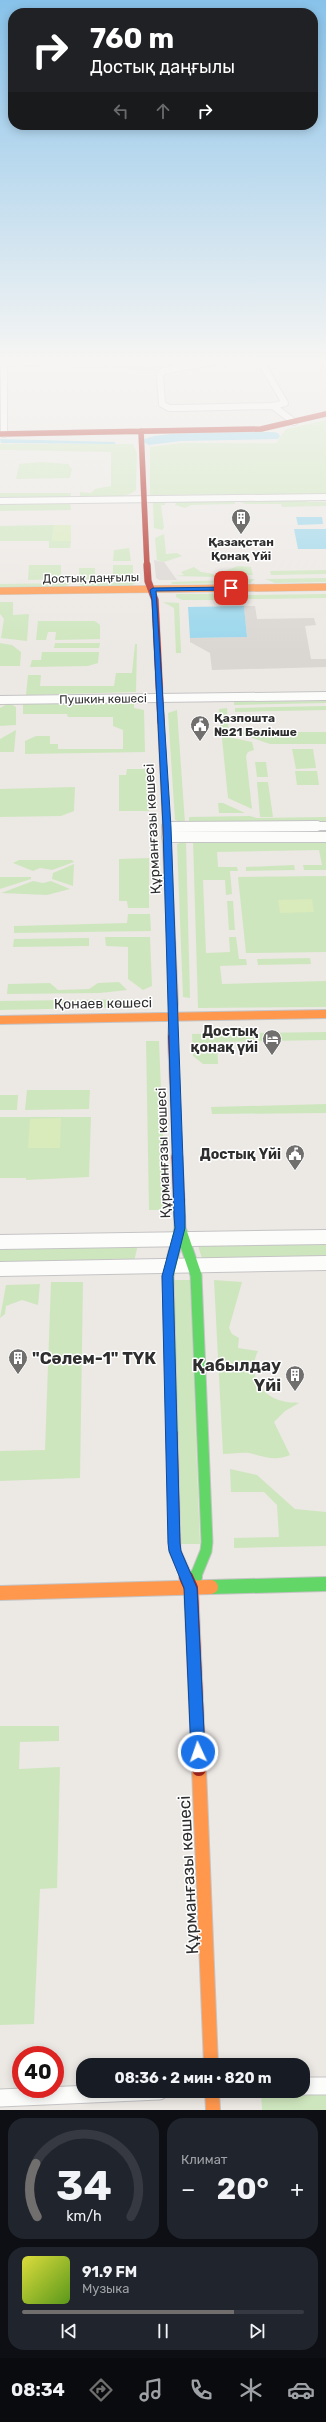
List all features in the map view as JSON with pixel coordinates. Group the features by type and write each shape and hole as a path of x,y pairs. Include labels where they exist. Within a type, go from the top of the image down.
{"street":[{"name":"Құрманғазы көшесі","path":"142,457 148,581 153,590 167,832 180,1235 196,1275 207,1542 206,1551 190,1588"},
{"path":"0,501 143,498 326,497"},
{"name":"Достық даңғылы","path":"0,591 326,587"},
{"name":"Пушкин көшесі","path":"0,700 326,696"},
{"path":"167,832 326,826"},
{"path":"167,832 326,837"},
{"name":"Қонаев көшесі","path":"0,1020 326,1014"},
{"name":"Құрманғазы көшесі","path":"180,1235 168,1276 174,1543 175,1551 190,1588 211,2058"},
{"path":"0,1242 180,1235 326,1237"},
{"path":"0,1269 170,1265 326,1264"},
{"path":"0,1593 326,1584"},
{"path":"310,2086 326,2086"},
{"path":"0,2098 76,2095"},
{"path":"212,2098 213,2110"}],"green space":[{"path":"111,457 137,457 136,490 132,493 118,497 80,497 80,492 91,493 95,489 111,486"},
{"path":"150,457 326,457 326,494 150,495"},
{"path":"42,462 68,464 72,469 70,478 16,479 19,464"},
{"path":"0,493 71,493 71,498 0,499"},
{"path":"305,499 308,502 326,502 326,506 282,507 281,504 246,504 240,502 240,500"},
{"path":"177,501 235,501 235,504 191,505 185,508 175,505"},
{"path":"153,502 165,502 165,505 161,505 164,528 162,530 154,528"},
{"path":"0,503 70,503 71,510 0,511"},
{"path":"54,525 52,541 71,541 70,548 49,548 49,541 0,541 0,526"},
{"path":"54,525 71,525 71,541 52,541"},
{"path":"164,534 166,554 177,553 182,556 164,562 157,560 155,538"},
{"path":"129,548 131,561 113,561 114,550"},
{"path":"29,565 61,565 61,579 28,580"},
{"path":"113,565 133,565 133,579 113,579"},
{"path":"238,566 251,567 253,575 220,577 219,573"},
{"path":"194,567 201,572 214,574 215,577 175,576 184,575 181,572"},
{"path":"79,568 95,568 95,579 79,580"},
{"path":"326,570 326,574 271,575 270,571"},
{"path":"326,578 326,582 275,583 265,579"},
{"path":"255,579 250,583 172,584 171,582"},
{"path":"136,582 132,586 84,587 78,583"},
{"path":"71,583 65,587 0,588 0,584"},
{"path":"176,594 219,594 220,600 182,600 176,597"},
{"path":"326,594 326,598 248,599 247,595"},
{"path":"0,602 13,602 13,615 29,614 27,641 1,638 4,619 0,614"},
{"path":"163,602 179,603 181,653 176,653 174,608"},
{"path":"38,621 95,621 100,625 100,639 55,640 56,632 48,632 46,640 36,640"},
{"path":"0,643 12,645 21,652 20,666 0,666"},
{"path":"55,643 100,643 99,648 54,648"},
{"path":"135,644 137,644 136,692 26,695 28,675 41,675 40,686 114,686 116,673 132,673"},
{"path":"42,652 99,652 98,663 88,666 30,667 32,660 41,660"},
{"path":"326,701 326,703 234,705 234,702"},
{"path":"134,702 134,708 144,710 145,752 25,754 25,741 36,736 50,736 50,744 58,744 58,749 123,749 123,730 113,726 113,717 68,717 67,714 23,714 23,704"},
{"path":"9,703 16,707 16,725 0,726 0,708"},
{"path":"326,706 326,710 235,712 235,708"},
{"path":"227,708 229,735 233,738 252,742 254,750 248,752 246,756 252,809 228,798 219,709"},
{"path":"177,710 185,823 175,820 168,713"},
{"path":"16,730 14,752 0,752 0,739"},
{"path":"235,732 326,732 326,744 270,744"},
{"path":"292,749 313,749 316,768 296,769"},
{"path":"255,762 266,762 268,777 257,777"},
{"path":"127,769 148,769 149,811 119,811 119,775 126,775"},
{"path":"295,771 317,771 319,785 297,785"},
{"path":"257,782 268,782 273,817 260,817"},
{"path":"75,787 74,811 61,816 0,817 0,789"},
{"path":"218,803 223,803 245,813 219,813"},
{"path":"250,816 257,818 326,817 326,826 189,827 189,817"},
{"path":"326,839 326,870 304,870 303,865 322,865 319,850 217,852 218,867 237,867 238,871 230,871 232,894 226,895 225,880 203,880 206,953 230,952 229,937 236,937 239,959 246,959 247,965 220,966 222,984 326,981 326,1007 198,1008 193,840"},
{"path":"186,841 190,998 183,997 177,844"},
{"path":"149,858 149,908 128,908 127,901 119,901 119,859"},
{"path":"19,860 72,860 74,862 52,870 40,868 33,871 13,863"},
{"path":"74,864 73,886 52,879 53,873"},
{"path":"294,865 295,870 246,871 246,867"},
{"path":"326,876 326,952 246,953 238,877"},
{"path":"0,877 31,877 31,879 0,889"},
{"path":"33,881 43,883 51,881 70,889 47,895 1,893"},
{"path":"312,899 314,912 280,913 278,900"},
{"path":"227,901 233,901 235,930 229,930"},
{"path":"128,914 150,914 151,931 14,933 14,926 127,923"},
{"path":"105,937 150,937 152,986 143,990 128,979 128,947 106,946"},
{"path":"89,938 89,946 13,947 14,939"},
{"path":"310,958 311,964 258,965 257,959"},
{"path":"119,982 127,990 100,993 7,994 8,984 50,983 58,990 89,989 98,983"},
{"path":"139,999 140,1007 0,1010 0,1001"},
{"path":"326,1032 326,1040 217,1042 218,1064 203,1064 193,1056 192,1034"},
{"path":"146,1041 159,1041 166,1210 149,1210"},
{"path":"27,1090 90,1090 89,1109 25,1110"},
{"path":"0,1095 18,1095 17,1110 0,1110"},
{"path":"326,1104 326,1113 212,1114 211,1107"},
{"path":"0,1117 91,1117 89,1177 26,1180 26,1178 0,1178"},
{"path":"61,1118 60,1148 28,1148 30,1119"},
{"path":"326,1237 326,1263 204,1265 196,1239"},
{"path":"139,1240 133,1266 0,1269 0,1242"},
{"path":"174,1280 190,1280 200,1544 181,1544"},
{"path":"214,1280 242,1282 229,1328 232,1334 239,1338 238,1348 258,1351 254,1367 255,1375 262,1389 275,1398 287,1402 299,1403 285,1411 274,1422 290,1455 274,1458 249,1453 223,1454"},
{"path":"51,1282 83,1282 80,1478 0,1481 0,1451 45,1450"},
{"path":"40,1284 38,1305 22,1300 6,1306 5,1314 0,1318 6,1285"},
{"path":"230,1469 257,1475 295,1509 326,1512 326,1546 234,1548 234,1538 279,1537 277,1505 264,1492 231,1492"},
{"path":"0,1726 59,1726 59,1741 20,1742 19,1769 60,1767 57,1888 40,1889 34,2024 0,2025"},
{"path":"326,2086 326,2110 262,2110 261,2098 310,2098 310,2089"}],"shaded area":[{"path":"154,560 164,562 177,580 159,580 156,578"},
{"path":"244,606 255,606 257,619 314,618 316,625 305,626 311,659 326,659 326,667 212,670 210,653 190,642 190,638 247,637"}],"water":[{"path":"296,517 322,517 323,524 298,525"},
{"path":"294,529 326,529 326,549 298,549"},
{"path":"244,606 247,637 190,638 188,607"}],"traffic: fast":[{"path":"172,1433 168,1276 180,1228 179,1200"},
{"path":"180,1228 196,1275 207,1542 206,1551 191,1588"},
{"path":"211,1587 326,1584"}],"traffic: slow":[{"path":"0,591 326,587"},
{"path":"161,722 174,1004 172,1037"},
{"path":"0,1020 326,1014"},
{"path":"0,1593 211,1587"},
{"path":"199,1769 211,2058"},
{"path":"212,2098 213,2110"}],"traffic: jam":[{"path":"142,457 148,581 155,600 161,722"},
{"path":"172,1037 179,1200"},
{"path":"172,1433 175,1551 191,1588 199,1769"}],"place":[{"name":"Қазақстан Қонақ Үйі","path":"241,535"},
{"name":"Қазпошта №21 Бөлімше","path":"200,742"},
{"name":"Достық қонақ үйі","path":"272,1056"},
{"name":"Достық Үйі","path":"295,1171"},
{"name":"\"Сәлем-1\" ТҮК","path":"18,1375"},
{"name":"Қабылдау Үйі","path":"295,1392"}],"route":[{"path":"198,1752 190,1588 175,1551 174,1543 168,1276 180,1228 180,1216 172,1031 174,1004 167,827 155,600 153,590 231,588"}]}
